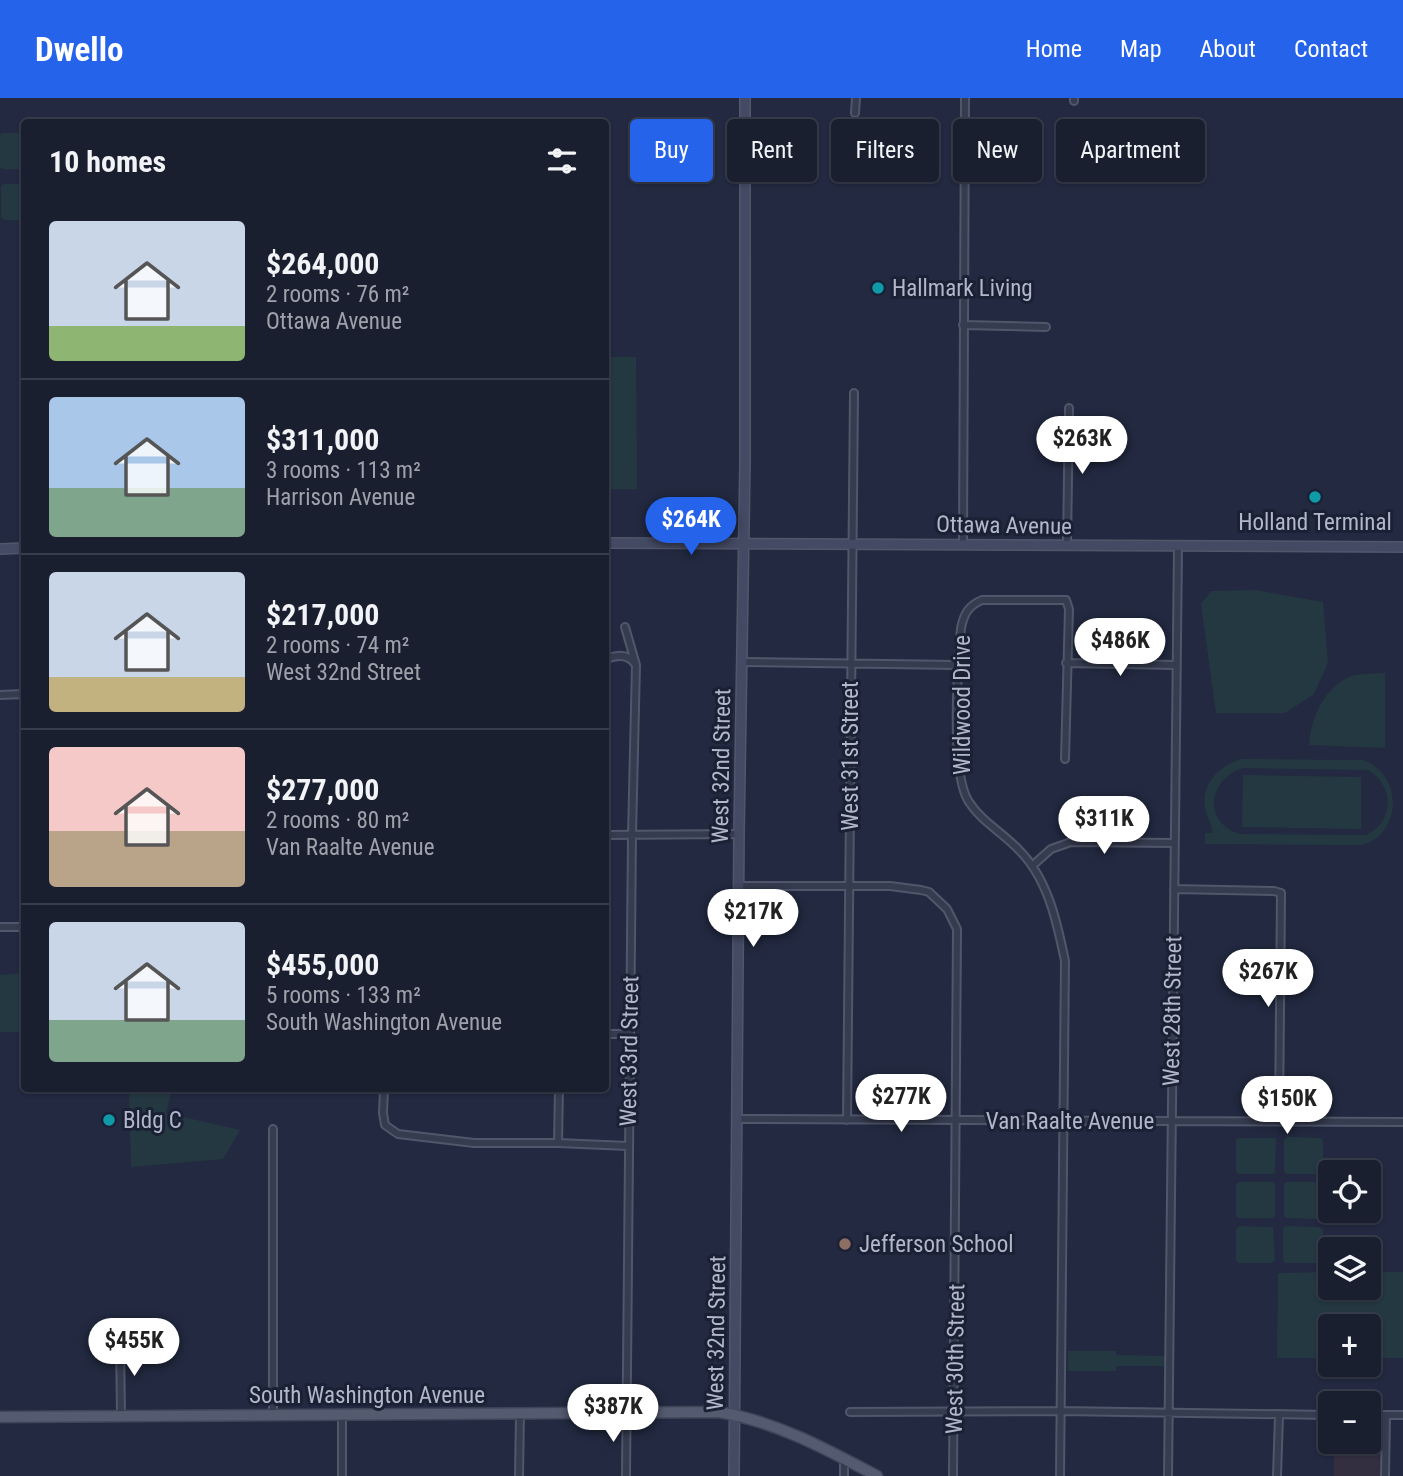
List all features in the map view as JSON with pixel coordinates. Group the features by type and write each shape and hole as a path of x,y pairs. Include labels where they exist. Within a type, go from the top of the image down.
{"main road":[{"name":"South Washington Avenue","path":"0,1417 695,1411 734,1415 782,1428 877,1476"}],"street":[{"name":"West 32nd Street","path":"734,1476 738,886 744,542 745,98"},
{"path":"855,113 856,98"},
{"path":"962,543 965,98"},
{"path":"963,325 1046,327"},
{"name":"West 31st Street","path":"847,1120 854,393"},
{"path":"1067,544 1069,408"},
{"name":"Ottawa Avenue","path":"609,542 1403,547"},
{"name":"West 28th Street","path":"1168,1476 1178,546"},
{"path":"0,549 21,548"},
{"name":"Wildwood Drive","path":"1060,1476 1065,961 1053,908 1032,866 1020,850 968,801 962,785 958,754 958,665 962,619 966,610 982,600 1066,600 1069,609 1066,663"},
{"name":"West 33rd Street","path":"625,627 636,665 629,1034 626,1476"},
{"path":"609,658 624,656 632,659 636,665"},
{"path":"743,662 958,665"},
{"path":"1065,759 1066,663 1175,665"},
{"path":"0,695 21,694"},
{"path":"609,835 739,834"},
{"path":"1032,866 1051,849 1071,842 1174,843"},
{"path":"738,886 849,887"},
{"name":"West 30th Street","path":"849,887 890,886 929,892 947,909 957,929 953,1476"},
{"path":"1174,889 1281,893 1279,1122"},
{"path":"0,927 21,927"},
{"path":"609,1034 629,1034"},
{"path":"384,1092 385,1125 398,1133 460,1142 628,1146"},
{"path":"558,1143 559,1092"},
{"name":"Van Raalte Avenue","path":"737,1119 1403,1122"},
{"path":"273,1129 273,1415"},
{"path":"120,1341 121,1416"},
{"path":"849,1412 1060,1411 1318,1415"},
{"path":"519,1476 520,1413"},
{"path":"342,1414 342,1476"},
{"path":"1381,1415 1403,1415"},
{"path":"1385,1476 1386,1415"},
{"path":"1277,1476 1279,1416"},
{"path":"844,1458 844,1476"}],"shaded area":[{"path":"21,133 21,169 0,167 0,135"},
{"path":"3,184 21,184 21,220 4,220 1,217"},
{"path":"609,357 636,357 637,489 609,489"},
{"path":"1255,590 1323,602 1328,663 1314,694 1285,713 1216,713 1201,604 1211,591"},
{"path":"1385,673 1385,748 1309,745 1316,714 1333,688 1351,676"},
{"path":"1241,759 1363,760 1376,767 1391,790 1391,817 1385,829 1362,845 1205,844 1205,833 1212,833 1212,827 1206,812 1205,794 1212,778","holes":["1243,768 1368,770 1383,785 1388,803 1382,821 1366,835 1240,834 1228,828 1215,811 1214,801 1222,781"]},
{"path":"1243,775 1361,777 1361,829 1242,827"},
{"path":"21,973 21,1032 0,1032 0,975"},
{"path":"129,1092 171,1092 166,1113 240,1130 223,1159 131,1167"},
{"path":"1287,1137 1321,1138 1323,1160 1318,1160 1318,1174 1286,1174 1284,1140"},
{"path":"1276,1138 1273,1174 1238,1174 1236,1139"},
{"path":"1318,1182 1318,1219 1284,1216 1284,1184"},
{"path":"1236,1184 1275,1184 1273,1218 1236,1216"},
{"path":"1240,1226 1273,1227 1275,1260 1272,1263 1238,1263 1236,1229"},
{"path":"1286,1226 1320,1227 1323,1237 1318,1237 1318,1263 1285,1263 1283,1229"},
{"path":"1318,1272 1318,1300 1381,1300 1381,1272 1403,1272 1403,1358 1381,1358 1381,1314 1318,1314 1318,1358 1277,1358 1278,1273"},
{"path":"1068,1351 1116,1351 1116,1355 1166,1356 1166,1366 1116,1366 1116,1371 1068,1371"},
{"path":"1334,1454 1379,1454 1380,1476 1334,1476"}],"place":[{"name":"Hallmark Living","path":"878,288"},
{"name":"Holland Terminal","path":"1315,497"},
{"name":"Bldg C","path":"109,1120"},
{"name":"Jefferson School","path":"845,1244"}]}
